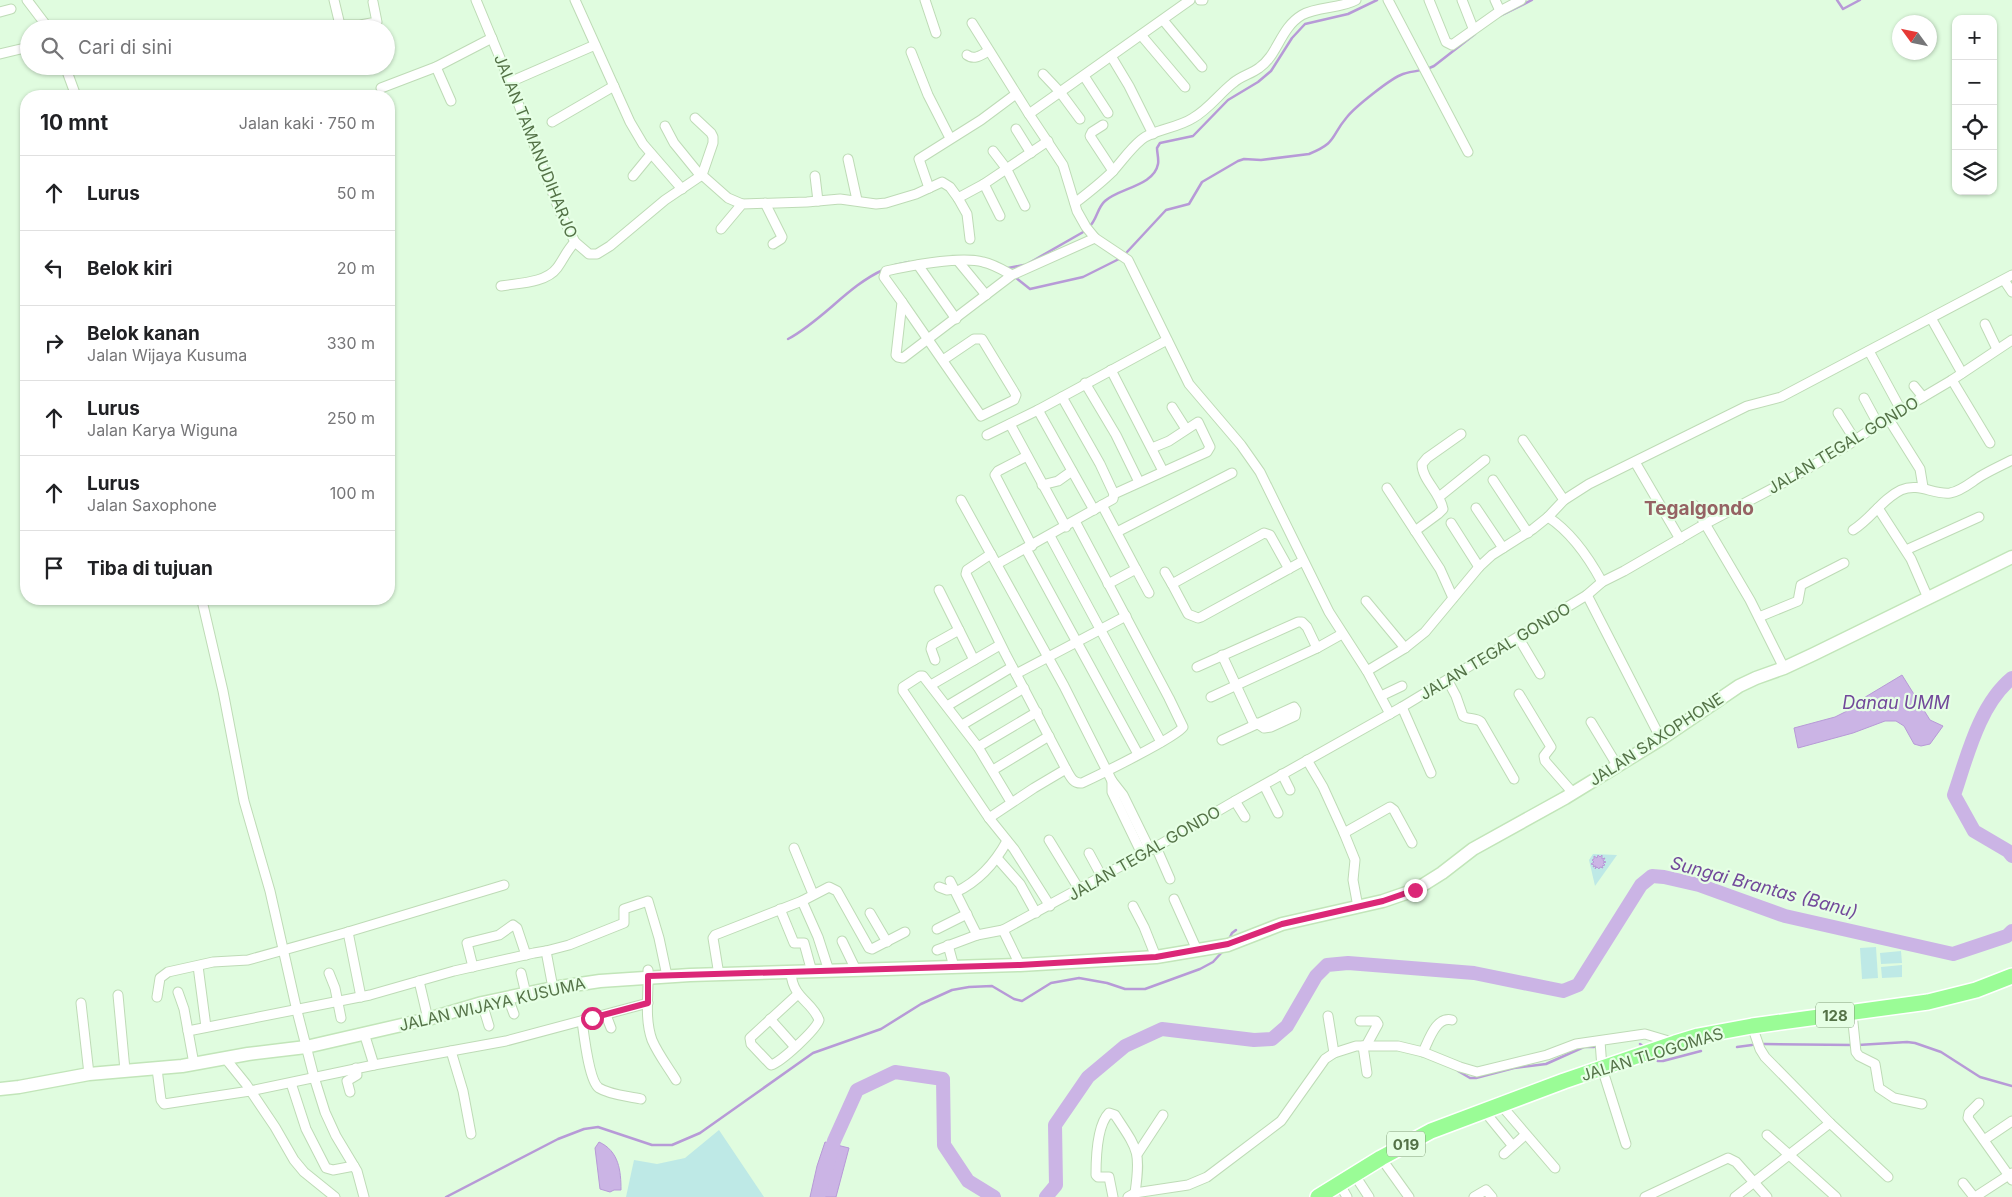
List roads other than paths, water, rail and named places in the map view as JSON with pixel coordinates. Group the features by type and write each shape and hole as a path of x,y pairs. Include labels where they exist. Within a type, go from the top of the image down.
{"main road":[{"name":"JALAN SAXOPHONE","path":"1156,957 1225,945 1276,926 1358,907 1415,890 1442,874 1473,849 1572,793 1661,739 1739,686 1784,668 2012,557"},
{"name":"JALAN WIJAYA KUSUMA","path":"0,1089 89,1074 157,1069 306,1047 428,1019 482,1003 554,988 648,973 667,976 812,972 829,971 852,963 954,968 1156,957"},
{"name":"JALAN TLOGOMAS","path":"1501,1105 1602,1068 1698,1036 1752,1026 1928,1002 1976,990 2012,976"},
{"name":"019","path":"1318,1197 1381,1158 1431,1132 1501,1105"}],"street":[{"path":"27,0 42,20"},
{"path":"334,0 339,20"},
{"name":"JALAN TAMANUDIHARJO","path":"476,0 557,204 575,242 589,254 597,254 610,246 669,197 701,175"},
{"path":"575,0 630,122 651,154 682,189"},
{"path":"925,0 936,33"},
{"path":"1029,114 1190,0"},
{"path":"1389,0 1468,152"},
{"path":"1429,0 1449,44 1452,45 1473,28 1521,0"},
{"path":"1462,0 1473,28"},
{"path":"1495,0 1500,11"},
{"path":"1075,203 1113,171 1140,140 1193,119 1232,84 1259,68 1269,58 1281,36 1300,16 1352,1"},
{"path":"373,2 378,20"},
{"path":"0,12 11,9"},
{"path":"1163,20 1202,68"},
{"path":"972,23 1016,94 1063,164 1075,203 1090,232 1128,260 1189,384 1254,461 1268,484 1303,561 1342,634 1367,671 1390,714"},
{"path":"1141,35 1185,87"},
{"path":"381,88 436,66 492,38"},
{"path":"510,82 595,45"},
{"path":"0,54 20,49"},
{"path":"967,55 976,58 989,51"},
{"path":"911,52 928,95 950,138"},
{"path":"1111,56 1154,134"},
{"path":"436,66 451,101"},
{"path":"1043,74 1060,92 1080,120"},
{"path":"68,75 74,90"},
{"path":"1084,76 1108,113"},
{"path":"552,122 614,86"},
{"path":"929,188 919,159 981,120 1016,94"},
{"path":"695,118 711,133 712,143 701,175"},
{"path":"1103,125 1091,133 1091,137 1113,171"},
{"path":"665,126 674,143 701,175 728,198 742,204 765,202 798,203 840,198 876,204 886,203 945,183 958,198 967,214 970,239"},
{"path":"1016,130 1031,153"},
{"path":"958,198 984,184 1048,141"},
{"path":"993,151 1006,168 1025,206"},
{"path":"633,176 651,154"},
{"path":"848,159 857,200"},
{"path":"815,176 818,201"},
{"path":"984,184 1000,216"},
{"path":"765,202 782,237 781,240 773,244"},
{"path":"721,229 742,204"},
{"path":"902,302 896,355 903,358 1014,274 1090,232"},
{"path":"501,286 547,277 557,268 569,248 575,242"},
{"path":"943,360 974,339 982,339 1016,395 1014,400 980,416 884,277 884,274 888,271 918,265 958,261 984,262 1014,274"},
{"path":"958,261 986,295"},
{"path":"918,265 956,319"},
{"path":"1367,671 1405,648 1433,624 1479,567 1503,548 1548,518 1564,500 1589,484 1747,406 1781,397 2008,278 2012,292"},
{"path":"1931,318 1962,373"},
{"path":"1985,324 1997,349"},
{"path":"987,434 1038,410 1167,340"},
{"name":"JALAN TEGAL GONDO","path":"937,950 978,935 1003,930 1150,851 1264,784 1448,681 1587,594 1602,582 1705,524 1784,483 1952,380 2012,340"},
{"path":"1869,351 1901,410"},
{"path":"1111,370 1163,471"},
{"path":"1952,380 1990,443"},
{"path":"1086,383 1140,482"},
{"path":"1914,386 1923,397"},
{"path":"997,564 1113,500 1114,494 1100,464 1062,397"},
{"path":"1864,398 1878,424"},
{"path":"1172,407 1186,429"},
{"path":"1038,410 1072,471 1117,532 1149,593"},
{"path":"1838,413 1855,440"},
{"path":"1888,418 1920,469 1924,488"},
{"path":"1114,494 1210,449 1198,422 1152,448"},
{"path":"1010,424 1066,527"},
{"path":"1415,531 1441,512 1442,505 1423,470 1422,464 1427,458 1461,434"},
{"path":"1523,440 1564,500"},
{"path":"1027,456 998,471 995,475 1029,548 1138,754"},
{"path":"1439,497 1486,460"},
{"path":"1853,530 1863,524 1891,496 1901,490 1917,486 1944,493 1959,490 1982,475 2012,460"},
{"path":"1635,462 1680,539"},
{"path":"1042,485 1058,481 1072,471"},
{"path":"1117,532 1232,473"},
{"path":"1494,480 1528,533"},
{"path":"1387,488 1440,569 1453,598"},
{"path":"961,500 1048,657 1112,782 1123,794 1150,851 1170,878"},
{"path":"1694,505 1759,617 1784,668"},
{"path":"1476,508 1503,548"},
{"path":"1878,508 1906,550 1928,598"},
{"path":"1906,550 1979,517"},
{"path":"1548,518 1556,523 1576,543 1602,582"},
{"path":"991,554 967,570 966,574 1000,644 1066,769 1073,781 1079,784 1108,771 1180,732 1182,724 1075,521"},
{"path":"1451,523 1479,567"},
{"path":"1172,584 1264,533 1270,535 1289,569"},
{"path":"1050,536 1161,742"},
{"path":"1165,572 1188,614 1198,618 1303,561"},
{"path":"1759,617 1796,602 1799,599 1801,585 1844,563"},
{"path":"1108,584 1136,569"},
{"path":"939,590 974,660"},
{"path":"1587,594 1605,633 1634,684 1661,739"},
{"path":"1366,600 1405,648"},
{"path":"203,605 224,691 244,801 270,891 314,1077 325,1112 336,1136 357,1171 364,1197"},
{"path":"947,706 1014,670 1048,657 1126,616"},
{"path":"1197,667 1298,622 1302,622 1307,627 1317,648"},
{"path":"935,660 931,648 932,645 959,630"},
{"path":"1211,697 1317,648 1342,634"},
{"path":"1518,637 1540,674"},
{"path":"931,685 1000,644"},
{"path":"1222,655 1256,723 1222,740"},
{"path":"1011,802 978,747 931,685 921,675 903,687 902,690 988,818 1019,857 1050,906"},
{"path":"1448,681 1463,716 1465,718 1474,718 1481,722 1514,779"},
{"path":"1382,696 1402,686"},
{"path":"962,725 1024,688"},
{"path":"1519,694 1551,747 1544,756 1545,761 1572,793"},
{"path":"1402,707 1431,772"},
{"path":"978,747 1037,712"},
{"path":"1591,722 1616,766"},
{"path":"993,770 1049,736"},
{"path":"1307,760 1326,793 1355,860 1353,880 1358,907"},
{"path":"988,818 1066,769"},
{"path":"1282,774 1290,790"},
{"path":"1264,784 1278,813"},
{"path":"1235,801 1245,817"},
{"path":"1344,833 1390,807 1394,810 1412,843"},
{"path":"1049,840 1079,889"},
{"path":"939,887 955,890 981,876 997,858 1007,841"},
{"path":"794,848 812,894"},
{"path":"1088,853 1102,878"},
{"path":"997,858 1020,884 1036,913"},
{"path":"158,997 159,980 164,974 213,962 248,960 504,885"},
{"path":"720,974 714,935 802,901 812,894 829,887 835,888 850,911 867,947 872,949 885,939 905,932"},
{"path":"955,890 978,935"},
{"path":"1174,899 1197,950"},
{"path":"188,1031 339,1002 473,967 569,945 624,923 624,909 648,901 659,938 667,976"},
{"path":"802,901 818,937 829,971"},
{"path":"1133,906 1144,926 1156,957"},
{"path":"780,909 794,943 804,943 812,972"},
{"path":"870,913 885,939"},
{"path":"937,929 968,914"},
{"path":"473,967 467,943 499,934 513,925 517,928 526,955"},
{"path":"1003,930 1020,965"},
{"path":"348,932 361,997"},
{"path":"842,941 852,963"},
{"path":"948,945 954,968"},
{"path":"546,951 554,988"},
{"path":"198,966 206,1027"},
{"path":"792,972 798,994 817,1015 819,1020 816,1026 774,1065 768,1063 749,1040 751,1036 798,994"},
{"path":"329,973 339,1002 341,1018"},
{"path":"521,973 526,994"},
{"path":"648,973 648,1003 652,1039 676,1080"},
{"path":"419,981 428,1019"},
{"path":"178,992 184,1008 194,1064"},
{"path":"118,995 125,1070"},
{"path":"508,998 514,1014"},
{"path":"82,1003 89,1074"},
{"path":"482,1003 489,1026"},
{"path":"157,1069 160,1100 164,1104 250,1091 356,1068 506,1041 648,1003"},
{"path":"1852,1013 1857,1054 1875,1064 1877,1085 1894,1098 1922,1104"},
{"path":"606,1015 611,1028"},
{"path":"1328,1016 1334,1053"},
{"path":"770,1019 795,1047"},
{"path":"1424,1052 1439,1022 1445,1019 1452,1020"},
{"path":"1360,1021 1376,1021 1378,1024 1364,1051 1367,1073"},
{"path":"582,1022 595,1084 603,1089 641,1099"},
{"path":"1752,1026 1760,1049 1765,1056 1830,1123 1888,1177"},
{"path":"364,1033 374,1065"},
{"path":"1113,1197 1109,1177 1098,1177 1096,1174 1101,1129 1107,1114 1115,1115 1138,1153 1139,1163 1131,1195 1188,1185 1207,1177 1281,1121 1325,1059 1334,1053 1348,1048 1364,1051 1398,1046 1424,1052 1477,1072 1547,1055 1576,1044 1645,1034 1675,1043"},
{"path":"1600,1041 1602,1068 1626,1144"},
{"path":"451,1051 464,1091 471,1134"},
{"path":"225,1058 275,1127 294,1160 304,1172 335,1197"},
{"path":"350,1092 347,1081 357,1075 356,1068"},
{"path":"291,1083 306,1129 326,1168 333,1170 354,1166"},
{"path":"1963,1183 1974,1197 2011,1176 1968,1118 1969,1113 1979,1104"},
{"path":"1501,1105 1555,1168"},
{"path":"1485,1112 1512,1144"},
{"path":"1138,1153 1163,1115"},
{"path":"1984,1140 2012,1121"},
{"path":"1735,1197 1830,1123"},
{"path":"1504,1154 1512,1144 1525,1135"},
{"path":"1767,1135 1836,1197"},
{"path":"1381,1158 1409,1197"},
{"path":"1645,1197 1728,1158 1736,1162 1766,1197"},
{"path":"1354,1174 1368,1197"},
{"path":"1339,1183 1347,1197"},
{"path":"1474,1197 1486,1190 1492,1197"}],"water":[{"name":"Danau UMM","path":"1902,675 1930,720 1943,726 1930,744 1921,746 1914,744 1904,726 1896,721 1885,721 1853,733 1798,748 1794,728 1835,717 1857,706 1862,699"},
{"path":"1598,855 1600,857 1602,855 1602,859 1605,858 1603,861 1606,862 1603,863 1605,865 1602,866 1603,868 1600,867 1599,869 1597,867 1595,869 1596,866 1593,867 1594,865 1591,864 1594,862 1592,860 1594,856 1597,858"},
{"path":"599,1142 611,1151 618,1162 621,1190 610,1192 600,1189 595,1148"},
{"path":"825,1142 849,1148 836,1197 810,1197 817,1166"}],"waterway":[{"path":"1089,227 1105,201 1150,177 1155,171 1158,162 1157,148 1160,143 1193,136 1228,100 1258,82 1271,71 1292,38 1305,24 1348,14 1377,0"},
{"path":"1500,16 1532,0"},
{"path":"1837,0 1843,9 1860,0"},
{"path":"1427,69 1434,66 1475,34"},
{"path":"1127,252 1166,210 1189,204 1202,182 1244,159 1261,160 1309,154 1318,150 1329,142 1347,117 1374,93 1405,73 1422,70"},
{"path":"1029,263 1085,231"},
{"path":"1015,277 1030,289 1083,277 1119,259"},
{"path":"895,265 909,262"},
{"path":"1008,268 1024,265"},
{"path":"788,339 812,323 859,285 883,270"},
{"name":"Sungai Brantas (Banu)","path":"2012,678 1991,702 1983,717 1969,748 1954,795 1974,831 2008,851 2012,856"},
{"name":"Sungai Brantas (Banu)","path":"1046,1197 1056,1185 1055,1125 1088,1077 1125,1046 1162,1029 1254,1040 1272,1039 1287,1026 1316,976 1327,965 1348,963 1474,973 1563,991 1578,985 1641,885 1652,876 1699,885 1785,916 1953,954 2007,936 2012,931"},
{"path":"1229,939 1236,930"},
{"path":"446,1197 558,1139 584,1129 598,1127 652,1145 672,1145 700,1133 813,1053 881,1029 921,1004 952,990 992,986 1014,999 1022,1001 1051,983 1079,978 1107,983 1125,989 1145,989 1200,969 1213,962 1223,951"},
{"path":"1858,1045 1915,1043 1941,1052 1980,1077 2012,1086"},
{"path":"1640,1044 1646,1048"},
{"path":"1764,1044 1853,1045"},
{"path":"1737,1047 1752,1045"},
{"path":"1458,1071 1470,1078 1476,1078 1514,1068 1546,1064 1584,1047 1594,1047"},
{"path":"1653,1056 1658,1061 1663,1061 1701,1051"},
{"name":"Sungai Brantas (Banu)","path":"818,1197 834,1141 857,1090 895,1072 943,1079 944,1145 968,1181 994,1197"}],"district":[{"name":"Tegalgondo","path":"1699,508"}]}
